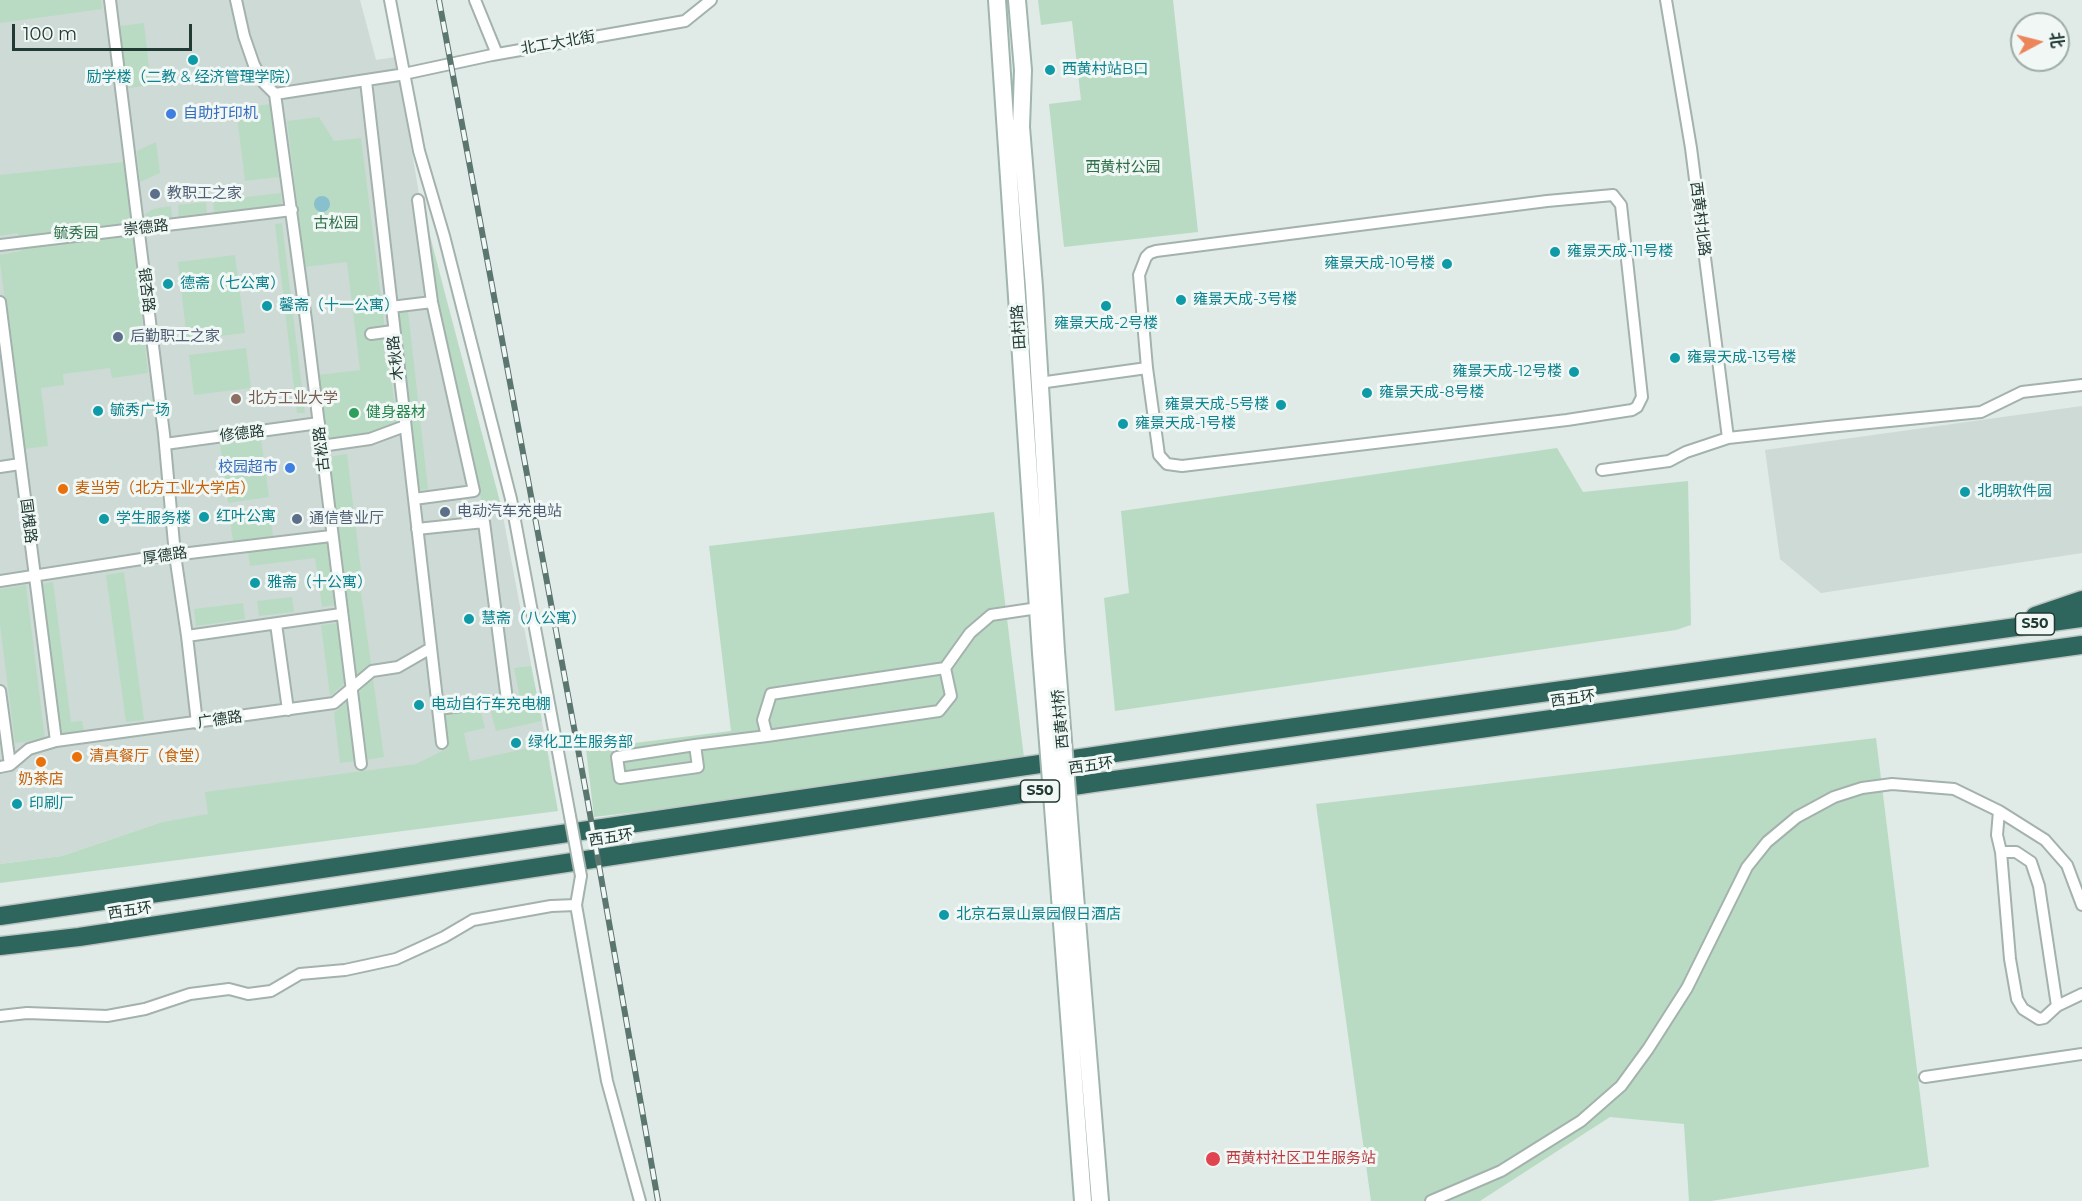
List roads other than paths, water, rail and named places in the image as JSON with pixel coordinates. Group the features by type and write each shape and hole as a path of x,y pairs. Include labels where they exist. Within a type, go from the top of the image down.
{"highway":[{"path":"1987,631 2082,600"},
{"name":"西五环","path":"0,916 1238,735 2082,618"},
{"name":"西五环","path":"0,946 78,937 1093,783 2082,647"},
{"path":"0,909 74,906"},
{"path":"0,954 78,937"}],"main road":[{"name":"田村路","path":"997,0 1038,608 1049,652"},
{"name":"田村路","path":"1017,0 1023,70 1021,127 1039,383 1049,652"},
{"name":"西黄村桥","path":"1049,652 1068,896"},
{"path":"1068,896 1083,1201"},
{"path":"1068,896 1100,1201"}],"street":[{"name":"银杏路","path":"110,0 197,723"},
{"name":"古松路","path":"236,0 254,65 264,83 275,94 292,210 360,764"},
{"path":"390,0 402,75 420,151 511,498 581,876 576,905 607,1081 640,1201"},
{"path":"475,0 497,54"},
{"name":"北工大北街","path":"275,94 402,75 497,54 685,21 711,0"},
{"name":"西黄村北路","path":"1666,0 1691,148 1728,438"},
{"name":"木秋路","path":"366,81 442,743"},
{"path":"1613,195 1621,205 1642,397 1637,407 1632,410 1543,423 1182,466 1167,464 1160,454 1147,368 1139,275 1146,257 1156,251 1547,201 1613,195"},
{"path":"414,499 474,490 432,302 418,200"},
{"name":"崇德路","path":"0,244 292,210"},
{"name":"国槐路","path":"0,302 4,364 21,464 56,741"},
{"path":"391,307 432,302"},
{"path":"371,334 393,331"},
{"path":"1039,383 1147,368"},
{"path":"1602,470 1669,461 1686,452 1728,438 1981,412 2022,392 2082,385"},
{"name":"修德路","path":"165,444 319,423"},
{"path":"321,446 370,439 405,426"},
{"path":"0,466 21,464"},
{"path":"417,529 484,522 507,700 438,709"},
{"name":"厚德路","path":"0,581 175,555 332,536"},
{"path":"768,736 763,720 771,694 945,668 970,633 991,615 1038,608"},
{"path":"188,636 341,614"},
{"path":"276,624 288,710"},
{"name":"广德路","path":"5,766 29,749 56,741 334,703 372,671 398,667 430,648"},
{"path":"695,745 698,767 620,778 617,757 695,745 939,711 951,696 945,668"},
{"path":"0,691 5,766"},
{"path":"1431,1201 1501,1171 1581,1121 1621,1086 1687,988 1747,867 1767,842 1797,817 1834,797 1862,788 1892,783 1954,789 1999,811 2044,840 2067,865 2082,904"},
{"path":"1999,811 1997,835 2001,852 2010,959 2017,999 2023,1009 2038,1019 2044,1018 2057,1006 2082,994"},
{"path":"2001,852 2016,852 2031,862 2039,886 2057,1006"},
{"path":"0,1016 27,1013 107,1016 145,1009 190,994 229,989 248,994 271,991 300,974 345,970 396,959 444,937 473,920 551,906 576,905"},
{"path":"1925,1077 2082,1054"}],"water":[{"path":"319,196 325,196 330,204 328,210 319,212 314,207 314,201"}],"railway":[{"path":"439,0 588,803 658,1201"}],"place":[{"name":"励学楼（二教 & 经济管理学院）","path":"193,60"},
{"name":"西黄村站B口","path":"1050,70"},
{"name":"自助打印机","path":"171,114"},
{"name":"教职工之家","path":"155,194"},
{"name":"雍景天成-11号楼","path":"1555,252"},
{"name":"雍景天成-10号楼","path":"1447,264"},
{"name":"德斋（七公寓）","path":"168,284"},
{"name":"雍景天成-3号楼","path":"1181,300"},
{"name":"馨斋（十一公寓）","path":"267,306"},
{"name":"雍景天成-2号楼","path":"1106,306"},
{"name":"后勤职工之家","path":"118,337"},
{"name":"雍景天成-13号楼","path":"1675,358"},
{"name":"雍景天成-12号楼","path":"1574,372"},
{"name":"雍景天成-8号楼","path":"1367,393"},
{"name":"北方工业大学","path":"236,399"},
{"name":"雍景天成-5号楼","path":"1281,405"},
{"name":"毓秀广场","path":"98,411"},
{"name":"健身器材","path":"354,413"},
{"name":"雍景天成-1号楼","path":"1123,424"},
{"name":"校园超市","path":"290,468"},
{"name":"麦当劳（北方工业大学店）","path":"63,489"},
{"name":"北明软件园","path":"1965,492"},
{"name":"电动汽车充电站","path":"445,512"},
{"name":"红叶公寓","path":"204,517"},
{"name":"学生服务楼","path":"104,519"},
{"name":"通信营业厅","path":"297,519"},
{"name":"雅斋（十公寓）","path":"255,583"},
{"name":"慧斋（八公寓）","path":"469,619"},
{"name":"电动自行车充电棚","path":"419,705"},
{"name":"绿化卫生服务部","path":"516,743"},
{"name":"清真餐厅（食堂）","path":"77,757"},
{"name":"奶茶店","path":"41,762"},
{"name":"印刷厂","path":"17,804"},
{"name":"北京石景山景园假日酒店","path":"944,915"},
{"name":"西黄村社区卫生服务站","path":"1213,1159"}],"park label":[{"name":"西黄村公园","path":"1123,168"},
{"name":"古松园","path":"336,224"},
{"name":"毓秀园","path":"76,234"}]}
